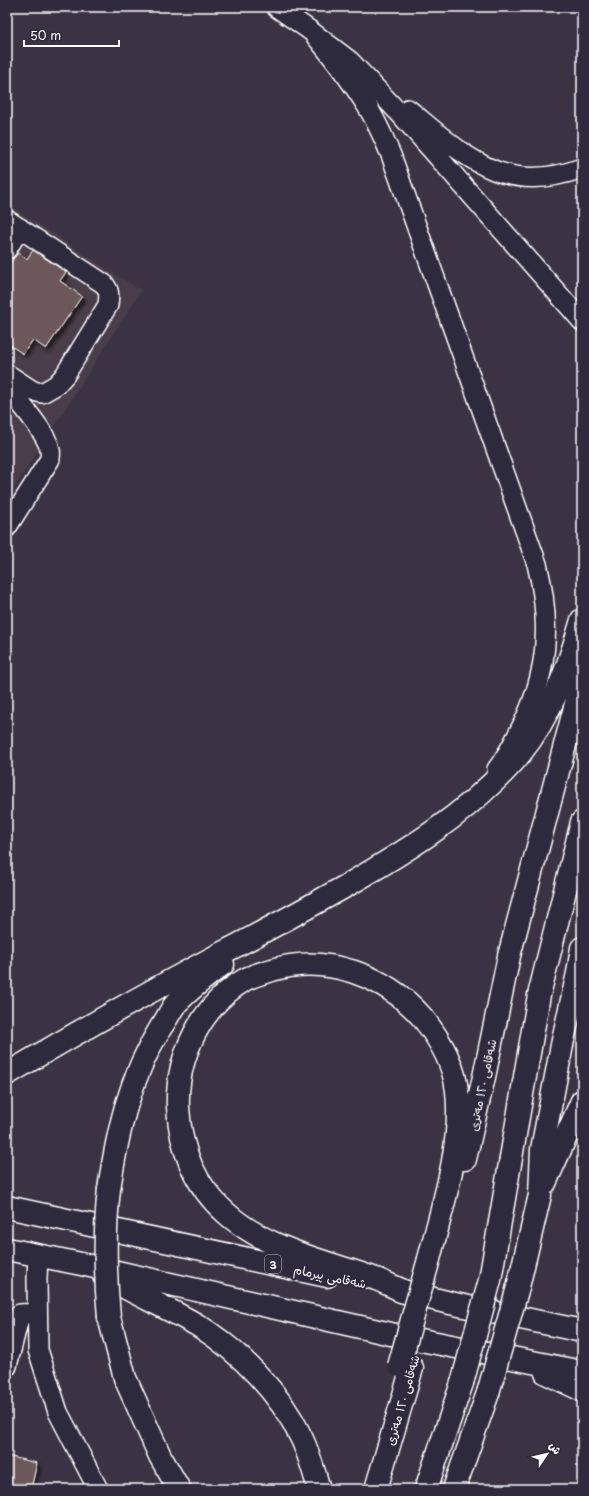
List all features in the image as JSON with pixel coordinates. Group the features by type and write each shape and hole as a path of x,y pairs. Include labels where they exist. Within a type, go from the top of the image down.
{"highway":[{"path":"7,1074 172,980 390,861 417,845 454,818 489,787 513,762 528,742 557,693 569,664 582,620"},
{"name":"شەقامی ١٢٠ مەتری","path":"376,1489 406,1367 484,1077 509,956 582,681"},
{"path":"426,1489 462,1383 490,1280 539,996 582,822"},
{"path":"179,1489 160,1456 139,1410 125,1378 116,1346 110,1317 107,1288 106,1219 109,1189 120,1132 133,1082 174,1007 195,986 266,930"},
{"path":"540,1196 542,1149 582,948"},
{"path":"406,1292 379,1280 306,1256 261,1237 242,1226 208,1196 194,1173 183,1145 180,1129 178,1097 180,1073 189,1046 202,1022 221,999 246,980 281,968 301,965 330,966 361,974 401,996 414,1008 438,1038 445,1053 457,1090 458,1110 454,1151 435,1261"},
{"path":"454,1489 488,1393 518,1287 540,1196 582,1101"},
{"name":"شەقامی پیرمام","path":"7,1207 582,1331"},
{"path":"7,1249 86,1265 391,1334 582,1372"},
{"path":"86,1265 130,1291 200,1327 225,1345 246,1364 272,1393 301,1437 319,1489"},
{"path":"524,1319 582,1327"},
{"path":"116,1346 120,1377 127,1409 134,1430 163,1489"},
{"path":"518,1359 582,1390"},
{"path":"462,1489 469,1446"}],"street":[{"path":"276,7 350,61 472,160 503,174 533,178 558,176 582,168"},
{"path":"314,34 335,60 365,103 378,125 391,155 527,534 545,600 546,636 544,659 534,698 524,723 500,765 454,818"},
{"path":"350,61 402,116 582,322"},
{"path":"7,249 13,224 104,284 108,288 109,295 108,304 65,375 56,385 42,393 11,385"},
{"path":"7,527 50,459 50,449 38,427 11,385"},
{"path":"38,1255 38,1350 58,1412 98,1489"},
{"path":"7,1366 20,1314 37,1314"}],"shaded area":[{"path":"7,204 141,291 7,499"}],"building":[{"path":"33,250 66,272 60,281 82,296 46,349 33,340 23,354 7,343 7,267 18,253 27,259"},
{"path":"7,1456 37,1463 31,1489 7,1489"}]}
